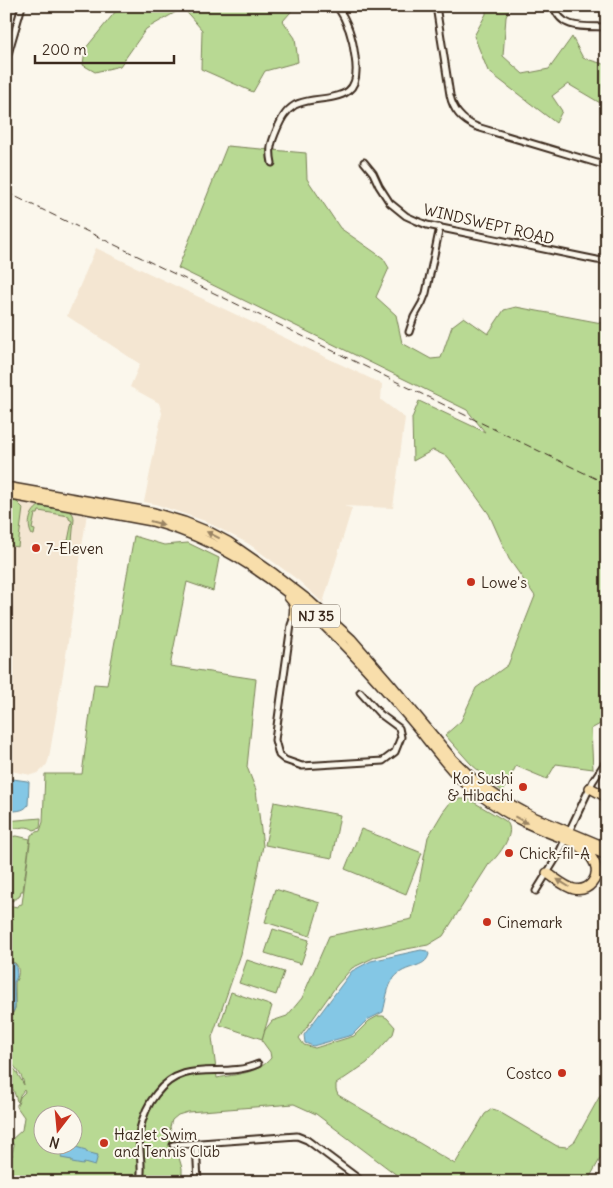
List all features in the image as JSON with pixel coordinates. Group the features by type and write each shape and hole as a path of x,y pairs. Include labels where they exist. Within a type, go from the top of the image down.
{"highway":[{"name":"NJ 35","path":"6,487 154,513 184,522 228,542 309,600 351,639 453,760 476,782 502,800 569,838 607,855"},
{"name":"NJ 35","path":"6,494 135,517 169,526 204,539 238,557 277,584 323,623 389,694 427,738 445,763 461,779 502,810 529,824 569,838 607,848"},
{"path":"277,584 293,602 295,606 294,617"},
{"path":"294,617 303,613 323,623"},
{"path":"590,788 607,797"},
{"path":"547,873 573,889 586,888 592,883 596,874 595,865 588,853 569,838"}],"street":[{"path":"6,61 22,6"},
{"path":"272,163 271,145 281,120 287,111 302,102 336,97 350,89 356,80 357,68 352,38 337,6"},
{"path":"436,6 451,99 454,108 461,117 471,125 607,166"},
{"path":"554,6 560,17 570,25 607,27"},
{"name":"WINDSWEPT ROAD","path":"364,162 373,173 384,195 397,209 417,221 427,225 607,261"},
{"path":"409,332 426,293 440,227"},
{"path":"294,617 290,625 275,740 280,755 285,760 302,766 383,761 395,752 401,737 399,728 380,714 360,692"},
{"path":"536,891 569,838 590,788 607,760"},
{"path":"140,1182 142,1171 140,1127 145,1112 161,1088 173,1078 188,1072 242,1069 258,1064"},
{"path":"173,1145 297,1136 307,1140 363,1182"},
{"path":"196,1143 198,1182"}],"shaded area":[{"path":"96,248 382,384 381,400 405,418 393,508 343,506 352,508 323,603 298,580 249,544 205,521 144,502 162,413 159,403 130,387 140,364 67,316"},
{"path":"6,499 87,513 49,758 43,769 31,775 6,770"}],"green space":[{"path":"120,6 296,6 283,21 295,38 298,62 265,71 253,92 201,69 202,30 183,8 146,29 120,66 95,72 83,65 85,49"},
{"path":"486,6 510,6 506,17 503,56 523,74 549,69 572,37 583,58 607,65 607,107 568,84 552,96 562,111 556,123 488,71 474,36 486,14"},
{"path":"227,146 306,153 307,179 340,228 383,258 389,268 376,297 396,315 402,343 431,359 441,358 452,326 464,317 488,334 504,310 516,307 607,324 607,723 602,723 591,729 593,769 556,764 547,779 516,766 503,792 471,764 445,735 461,721 476,688 508,665 535,596 509,559 489,514 448,457 433,450 413,461 412,418 419,401 485,432 467,410 178,268"},
{"path":"6,499 17,502 23,508 18,547 6,545"},
{"path":"41,505 69,510 72,513 74,519 71,543 66,543 65,541 68,541 72,521 69,519 69,516 39,511 38,514 35,514 32,529 35,530 34,535 32,535 29,527 30,518 34,510"},
{"path":"134,536 164,545 188,543 219,558 213,591 187,582 170,666 256,679 247,767 256,790 263,846 241,954 212,1037 217,1078 253,1070 271,1058 270,1052 262,1041 265,1030 272,1021 287,1016 302,998 329,936 412,919 428,837 453,799 470,800 507,822 510,831 507,841 489,864 443,936 428,945 375,957 352,968 337,985 299,1038 304,1045 315,1048 354,1036 369,1021 378,1016 387,1018 395,1027 393,1034 367,1063 336,1084 338,1095 455,1164 485,1114 492,1109 557,1146 567,1147 575,1141 607,1083 607,1147 587,1182 406,1182 316,1114 294,1104 188,1112 178,1115 172,1120 170,1127 182,1168 182,1182 143,1182 143,1139 136,1137 138,1171 135,1182 18,1182 12,1174 10,1167 9,1161 13,1155 14,1145 10,1141 22,1130 24,1117 17,1104 25,1092 24,1090 20,1095 18,1102 13,1089 6,1081 6,1060 16,1071 24,1085 18,1070 6,1058 6,1013 13,1013 15,1008 15,982 18,967 15,963 11,962 6,965 6,924 8,919 6,921 6,914 8,914 10,907 18,907 18,905 22,904 31,835 40,831 43,822 45,774 82,774 94,684 107,685"},
{"path":"274,802 340,815 332,858 265,845"},
{"path":"41,818 40,828 34,830 27,827 14,828 6,826 6,821"},
{"path":"361,829 422,853 406,894 345,869"},
{"path":"17,836 30,839 23,891 13,901 6,899 6,837"},
{"path":"275,889 320,903 310,936 265,922"},
{"path":"273,929 309,940 301,964 265,953"},
{"path":"247,960 284,972 276,995 239,983"},
{"path":"231,992 272,1006 262,1039 220,1025"}],"water":[{"path":"6,778 29,782 28,805 24,809 6,811"},
{"path":"421,950 427,951 429,954 427,959 404,970 394,978 388,990 383,1012 367,1020 352,1035 313,1046 305,1043 304,1035 352,971 371,961"},
{"path":"13,963 16,965 17,974 14,982 15,1008 13,1012 6,1013 6,967"},
{"path":"82,1149 86,1150 86,1152 98,1155 95,1166 84,1163 83,1165 72,1163 72,1160 61,1158 61,1156 82,1156"}],"railway":[{"path":"6,192 607,484"}],"place":[{"name":"7-Eleven","path":"36,548"},
{"name":"Lowe's","path":"471,582"},
{"name":"Koi Sushi & Hibachi","path":"523,787"},
{"name":"Chick-fil-A","path":"509,853"},
{"name":"Cinemark","path":"487,922"},
{"name":"Costco","path":"562,1073"},
{"name":"Hazlet Swim and Tennis Club","path":"104,1143"}]}
